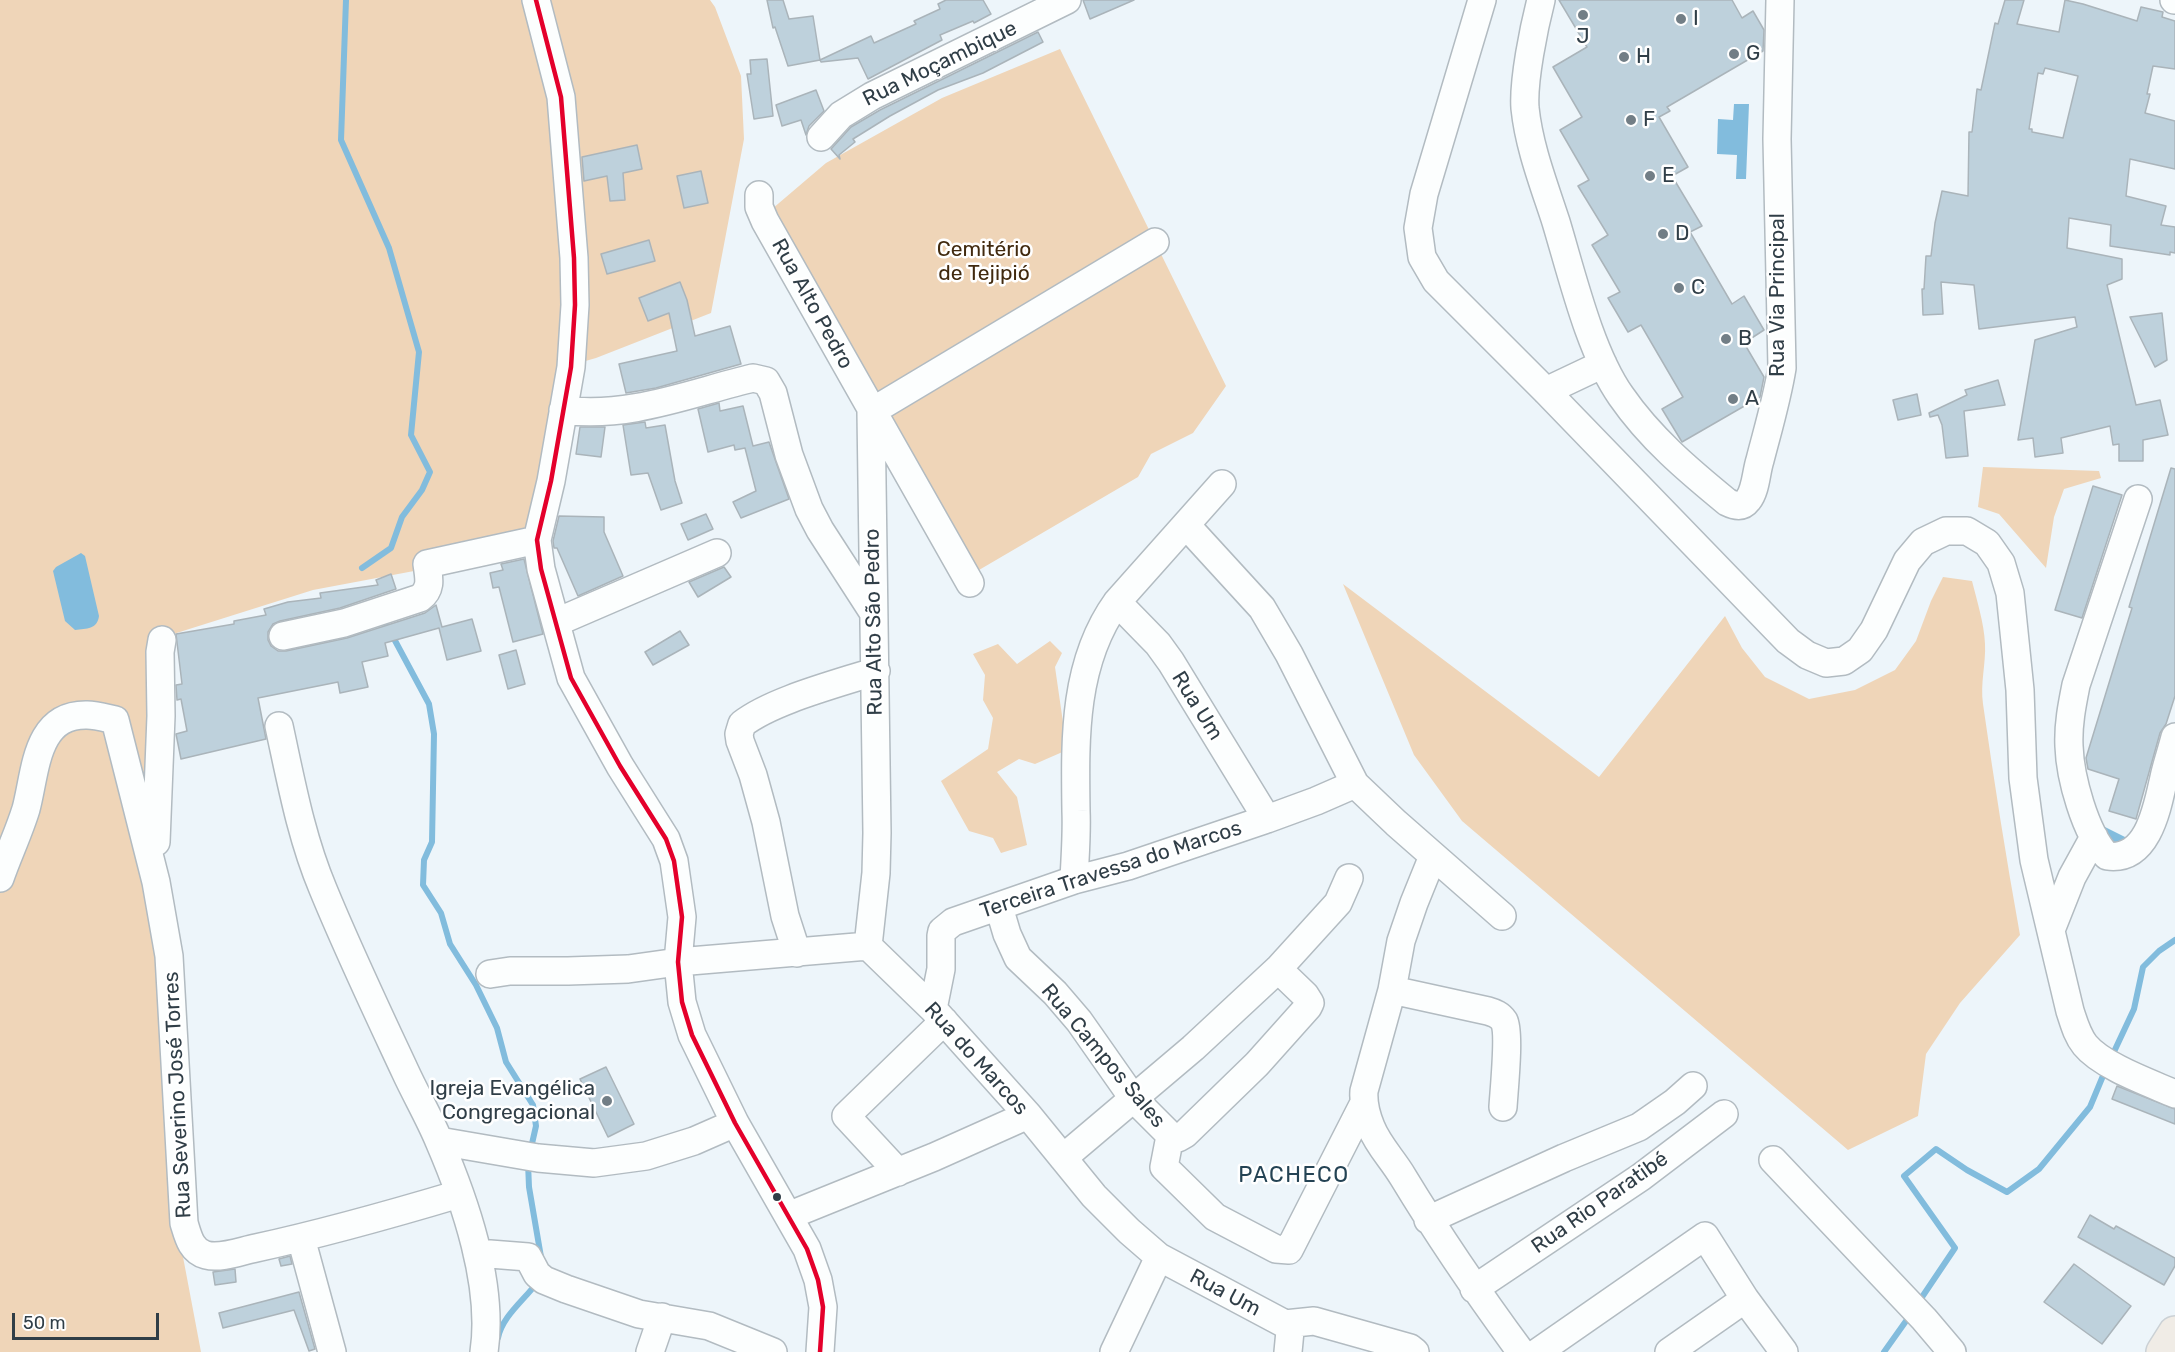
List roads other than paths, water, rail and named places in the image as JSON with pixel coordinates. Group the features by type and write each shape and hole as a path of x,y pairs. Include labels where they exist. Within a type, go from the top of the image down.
{"main road":[{"path":"2163,1352 2175,1333"}],"street":[{"path":"536,0 561,97 574,258 575,305 571,367 551,481 537,540 541,569 571,678 620,766 651,812 669,846 674,861 682,917 678,962 682,1002 692,1035 735,1124 807,1249 818,1280 823,1307 820,1352"},
{"name":"Rua Moçambique","path":"820,137 841,115 872,96 1067,0"},
{"path":"1482,0 1424,194 1418,228 1422,257 1436,281 1788,641 1807,655 1826,663 1844,661 1860,650 1874,630 1907,561 1923,542 1946,531 1967,531 1987,543 2001,563 2010,593 2020,690 2023,778 2034,860 2078,1033 2085,1045 2097,1056 2129,1074 2175,1094"},
{"name":"Rua Via Principal","path":"1541,0 1528,68 1525,106 1532,146 1585,315 1594,369 1620,395 1646,429 1683,466 1735,506 1741,506 1747,502 1754,486 1776,403 1782,368 1778,182 1780,0"},
{"name":"Rua Alto Pedro","path":"759,195 759,207 765,221 871,412"},
{"path":"970,583 871,412 1155,242"},
{"path":"1546,391 1594,369"},
{"path":"563,410 607,413 636,409 753,378 766,381 772,393 789,455 809,509 873,612"},
{"name":"Rua Alto São Pedro","path":"868,946 876,873 877,833 871,412"},
{"path":"1074,880 1075,758 1078,708 1085,667 1108,614 1222,484"},
{"path":"2138,499 2113,604 2076,685 2071,714 2069,746 2075,783 2094,837 2106,856 2114,857 2127,853 2139,844 2150,829 2175,737"},
{"path":"1186,525 1262,608 1289,654 1355,784 1502,916"},
{"path":"283,636 362,618 420,598 429,586 427,564 537,540"},
{"path":"557,622 717,553"},
{"name":"Rua Um","path":"1117,602 1158,644 1171,662 1267,819"},
{"path":"156,882 162,640"},
{"path":"797,953 785,916 756,784 739,734 742,724 761,712 876,670"},
{"path":"0,878 25,810 39,749 46,733 66,718 88,715 115,720 156,882"},
{"path":"279,726 309,854 392,1043 439,1141 459,1194 477,1253 484,1290 487,1335 484,1352"},
{"name":"Terceira Travessa do Marcos","path":"938,1015 940,943 942,932 953,922 1074,880 1128,866 1267,819 1355,784"},
{"path":"2050,930 2072,877 2094,837"},
{"path":"1278,969 1305,995 1310,1003 1308,1007 1257,1064 1185,1134 1174,1137 1164,1167 1215,1217 1276,1249 1289,1250 1363,1105 1364,1091 1392,990 1401,941 1433,856"},
{"path":"1063,1158 1193,1048 1278,969 1338,903 1349,878"},
{"name":"Rua Severino José Torres","path":"156,882 169,956 184,1223 188,1238 195,1249 207,1255 224,1254 302,1238 459,1194"},
{"name":"Rua Campos Sales","path":"999,907 1007,934 1018,958 1056,993 1079,1021 1133,1098 1174,1137"},
{"path":"490,974 510,971 628,969 678,962 868,946"},
{"name":"Rua do Marcos","path":"868,946 938,1015 1028,1115 1094,1196 1159,1257"},
{"path":"1392,990 1497,1014 1503,1019 1506,1027 1503,1107"},
{"path":"898,1172 846,1116 938,1015"},
{"path":"1428,1220 1564,1158 1639,1127 1675,1102 1693,1086"},
{"path":"1363,1105 1371,1128 1428,1220 1521,1352"},
{"name":"Rua Rio Paratibé","path":"1474,1288 1641,1177 1724,1114"},
{"path":"788,1216 898,1172 1028,1115"},
{"path":"439,1141 538,1158 594,1163 646,1156 694,1141 735,1124"},
{"path":"1773,1160 1924,1319 1952,1352"},
{"path":"1538,1352 1705,1236 1744,1299 1784,1352"},
{"path":"302,1238 332,1352"},
{"path":"477,1253 528,1257 537,1274 544,1280 639,1314 709,1326 773,1352"},
{"path":"1114,1352 1159,1257"},
{"name":"Rua Um","path":"1159,1257 1216,1289 1288,1336"},
{"path":"1669,1352 1744,1299"},
{"path":"650,1352 662,1317"},
{"path":"1288,1336 1314,1321 1410,1348 1415,1352"}],"water":[{"path":"1734,104 1749,104 1746,179 1736,179 1737,155 1717,154 1718,119 1733,120"},
{"path":"81,553 85,556 99,616 94,626 75,630 65,621 53,571"},
{"path":"2103,826 2135,842 2114,853"}],"waterway":[{"path":"346,0 341,140 389,248 419,352 411,435 430,472 422,490 402,517 391,548 362,568"},
{"path":"385,622 429,704 434,734 432,842 424,860 423,885 441,913 450,944 476,985 497,1028 506,1062 533,1105 536,1126 531,1148"},
{"path":"2112,1056 2134,1009 2143,967 2159,951 2175,940"},
{"path":"1918,1303 1955,1248 1904,1176 1936,1149 1967,1170 2007,1192 2039,1169 2090,1107 2105,1071"},
{"path":"528,1163 529,1187 541,1257"},
{"path":"498,1338 508,1316 536,1284"},
{"path":"1884,1352 1911,1314"}],"place":[{"name":"J","path":"1583,15"},
{"name":"I","path":"1681,19"},
{"name":"G","path":"1734,54"},
{"name":"H","path":"1624,57"},
{"name":"F","path":"1631,120"},
{"name":"E","path":"1650,176"},
{"name":"D","path":"1663,234"},
{"name":"C","path":"1679,288"},
{"name":"B","path":"1726,339"},
{"name":"A","path":"1733,399"},
{"name":"Igreja Evangélica Congregacional","path":"607,1101"}],"district":[{"name":"PACHECO","path":"1294,1176"}],"park label":[{"name":"Cemitério de Tejipió","path":"984,262"}]}
